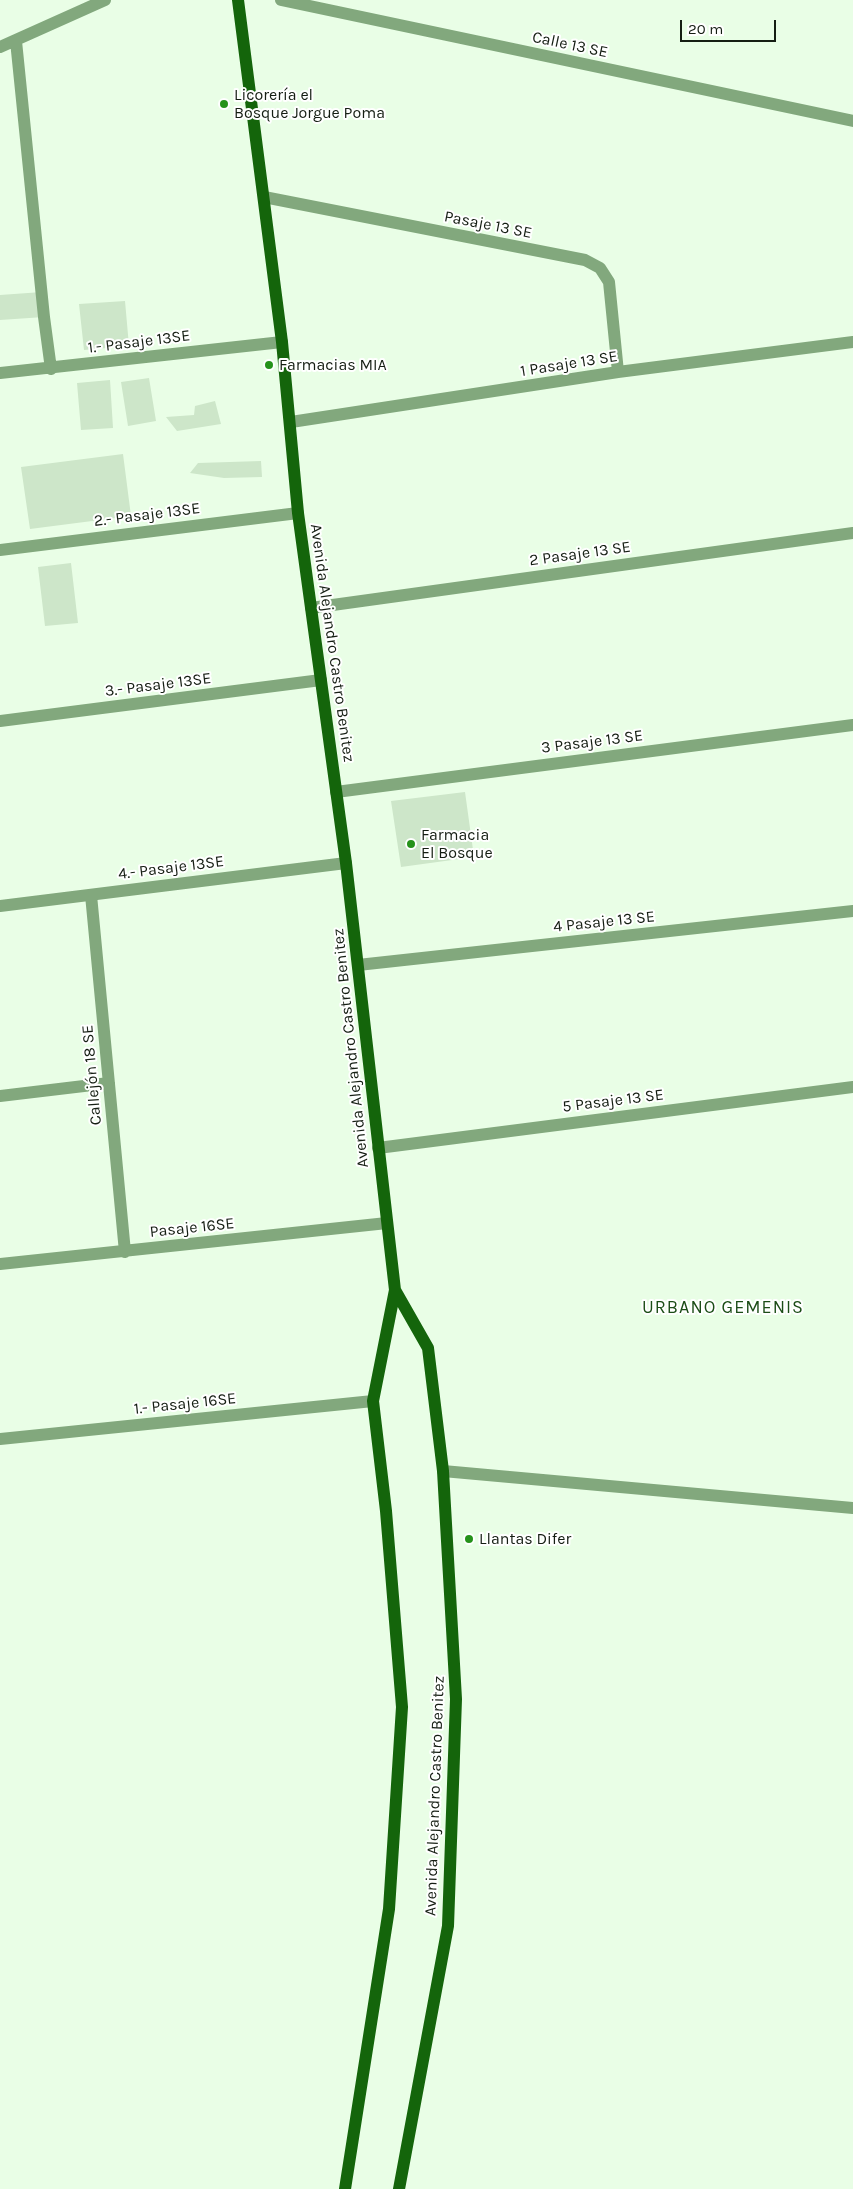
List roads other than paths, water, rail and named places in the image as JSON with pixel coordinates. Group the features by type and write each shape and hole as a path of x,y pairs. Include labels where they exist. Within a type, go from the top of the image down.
{"main road":[{"name":"Avenida Alejandro Castro Benitez","path":"238,0 282,342 298,513 346,863 395,1290 373,1401 386,1510 402,1707 389,1909 345,2189"},
{"name":"Avenida Alejandro Castro Benitez","path":"395,1290 428,1348 443,1471 456,1699 448,1926 400,2189"}],"street":[{"path":"0,47 105,0"},
{"name":"Calle 13 SE","path":"280,0 853,121"},
{"path":"16,41 50,369"},
{"name":"Pasaje 13 SE","path":"264,198 585,260 600,268 609,282 618,372"},
{"name":"1.- Pasaje 13SE","path":"0,373 282,342"},
{"name":"1 Pasaje 13 SE","path":"290,422 618,372 853,342"},
{"name":"2.- Pasaje 13SE","path":"0,550 298,513"},
{"name":"2 Pasaje 13 SE","path":"311,608 853,533"},
{"name":"3.- Pasaje 13SE","path":"0,721 321,680"},
{"name":"3 Pasaje 13 SE","path":"336,792 853,725"},
{"name":"4.- Pasaje 13SE","path":"0,906 346,863"},
{"name":"Callejón 18 SE","path":"91,895 125,1252"},
{"name":"4 Pasaje 13 SE","path":"358,964 853,911"},
{"path":"0,1096 109,1083"},
{"name":"5 Pasaje 13 SE","path":"378,1148 853,1087"},
{"name":"Pasaje 16SE","path":"0,1264 387,1223"},
{"name":"1.- Pasaje 16SE","path":"0,1439 373,1401"},
{"path":"443,1471 853,1508"}],"place":[{"name":"Licorería el Bosque Jorgue Poma","path":"224,104"},
{"name":"Farmacias MIA","path":"269,365"},
{"name":"Farmacia El Bosque","path":"411,844"},
{"name":"Llantas Difer","path":"469,1539"}],"district":[{"name":"URBANO GEMENIS","path":"723,1308"}]}
